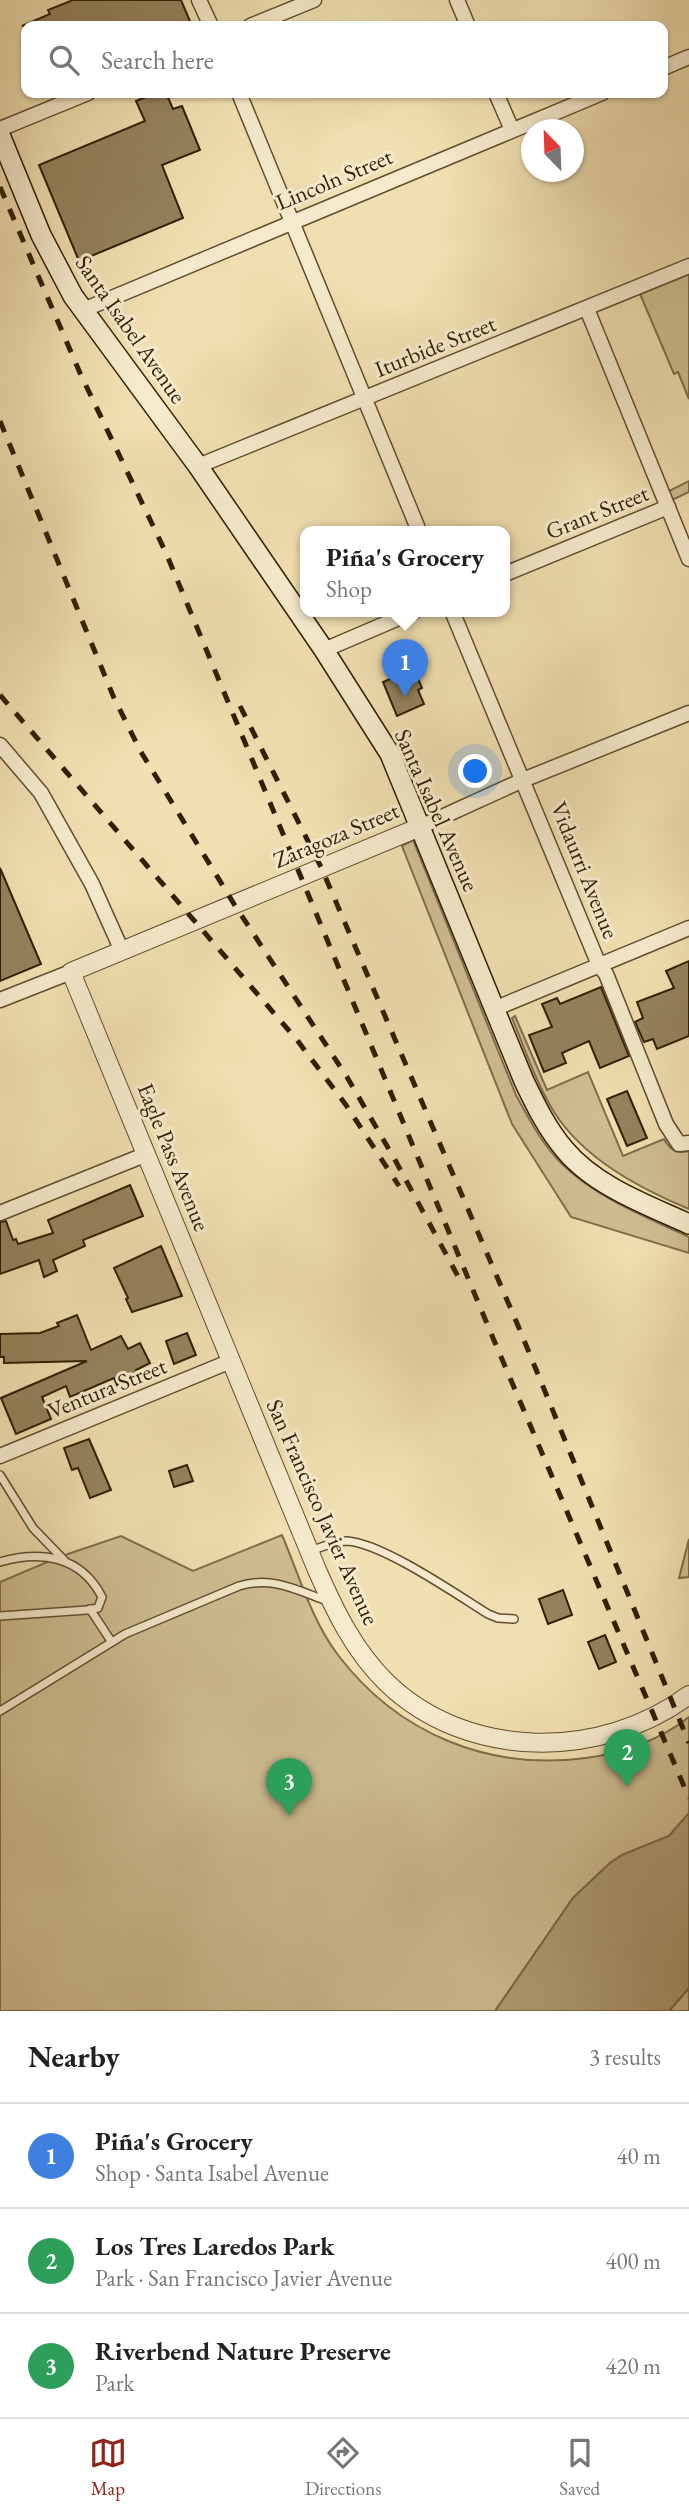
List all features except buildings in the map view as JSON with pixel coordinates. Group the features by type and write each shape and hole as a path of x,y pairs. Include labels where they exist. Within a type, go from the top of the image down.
{"main road":[{"name":"Santa Isabel Avenue","path":"0,135 52,260 83,310 198,466 300,615"},
{"name":"Santa Isabel Avenue","path":"301,617 390,754 543,1122 566,1152 602,1182 689,1224"}],"street":[{"path":"200,0 209,21"},
{"path":"262,21 314,0"},
{"path":"457,0 466,21"},
{"path":"668,66 689,57"},
{"path":"0,129 76,98"},
{"path":"241,98 417,526"},
{"path":"498,98 512,130"},
{"name":"Lincoln Street","path":"83,310 590,98"},
{"name":"Iturbide Street","path":"198,466 689,266"},
{"path":"587,309 689,559"},
{"name":"Grant Street","path":"510,572 667,507"},
{"path":"324,650 401,617"},
{"name":"Vidaurri Avenue","path":"455,617 670,1132 684,1143"},
{"name":"Zaragoza Street","path":"0,1000 689,713"},
{"path":"0,745 41,793 92,884 122,951"},
{"path":"494,1009 689,928"},
{"name":"Eagle Pass Avenue","path":"71,972 231,1361"},
{"path":"0,1213 147,1154"},
{"name":"Ventura Street","path":"0,1456 231,1361"},
{"name":"San Francisco Javier Avenue","path":"231,1361 331,1603 355,1646 387,1683 421,1709 465,1730 507,1740 559,1743 598,1738 636,1726 689,1695"}],"lane":[{"path":"0,1475 33,1528 64,1560 94,1581 102,1597 98,1608 1,1613"},
{"path":"310,1552 345,1541 363,1544 414,1569 488,1614 514,1619"},
{"path":"0,1562 18,1556 37,1555 64,1560"},
{"path":"0,1711 111,1641 248,1583 272,1582 331,1603"},
{"path":"90,1609 111,1641"}],"shaded area":[{"path":"689,274 689,399 678,372 674,374 640,294"},
{"path":"689,481 689,492 672,500 669,491"},
{"path":"413,840 516,1095 542,1139 561,1163 589,1186 689,1237 689,1253 571,1217 512,1124 402,846"},
{"path":"515,1016 547,1090 588,1072 623,1156 664,1139 674,1150 689,1151 689,1209 651,1192 614,1170 566,1129 536,1078 512,1018"},
{"path":"282,1535 313,1613 338,1655 362,1683 388,1706 417,1726 448,1741 481,1752 550,1761 586,1758 627,1749 653,1739 689,1717 689,1813 669,1836 622,1855 573,1898 495,2011 0,2011 0,1582 59,1557 121,1536 193,1571"},
{"path":"689,1539 689,1577 679,1578"},
{"path":"689,1813 689,1988 669,2011 495,2011 573,1898 622,1855 669,1836"},
{"path":"689,1988 689,2011 669,2011"}],"railway":[{"path":"0,187 80,373 166,553 493,1338 689,1798"},
{"path":"0,421 114,698 141,752 234,904 347,1077 460,1280"},
{"path":"0,695 297,1040 346,1105 399,1186"},
{"path":"240,706 321,867 519,1328 689,1743"}],"place":[{"name":"Piña's Grocery","path":"405,697"},
{"name":"Los Tres Laredos Park","path":"627,1787"},
{"name":"Riverbend Nature Preserve","path":"289,1816"}]}
